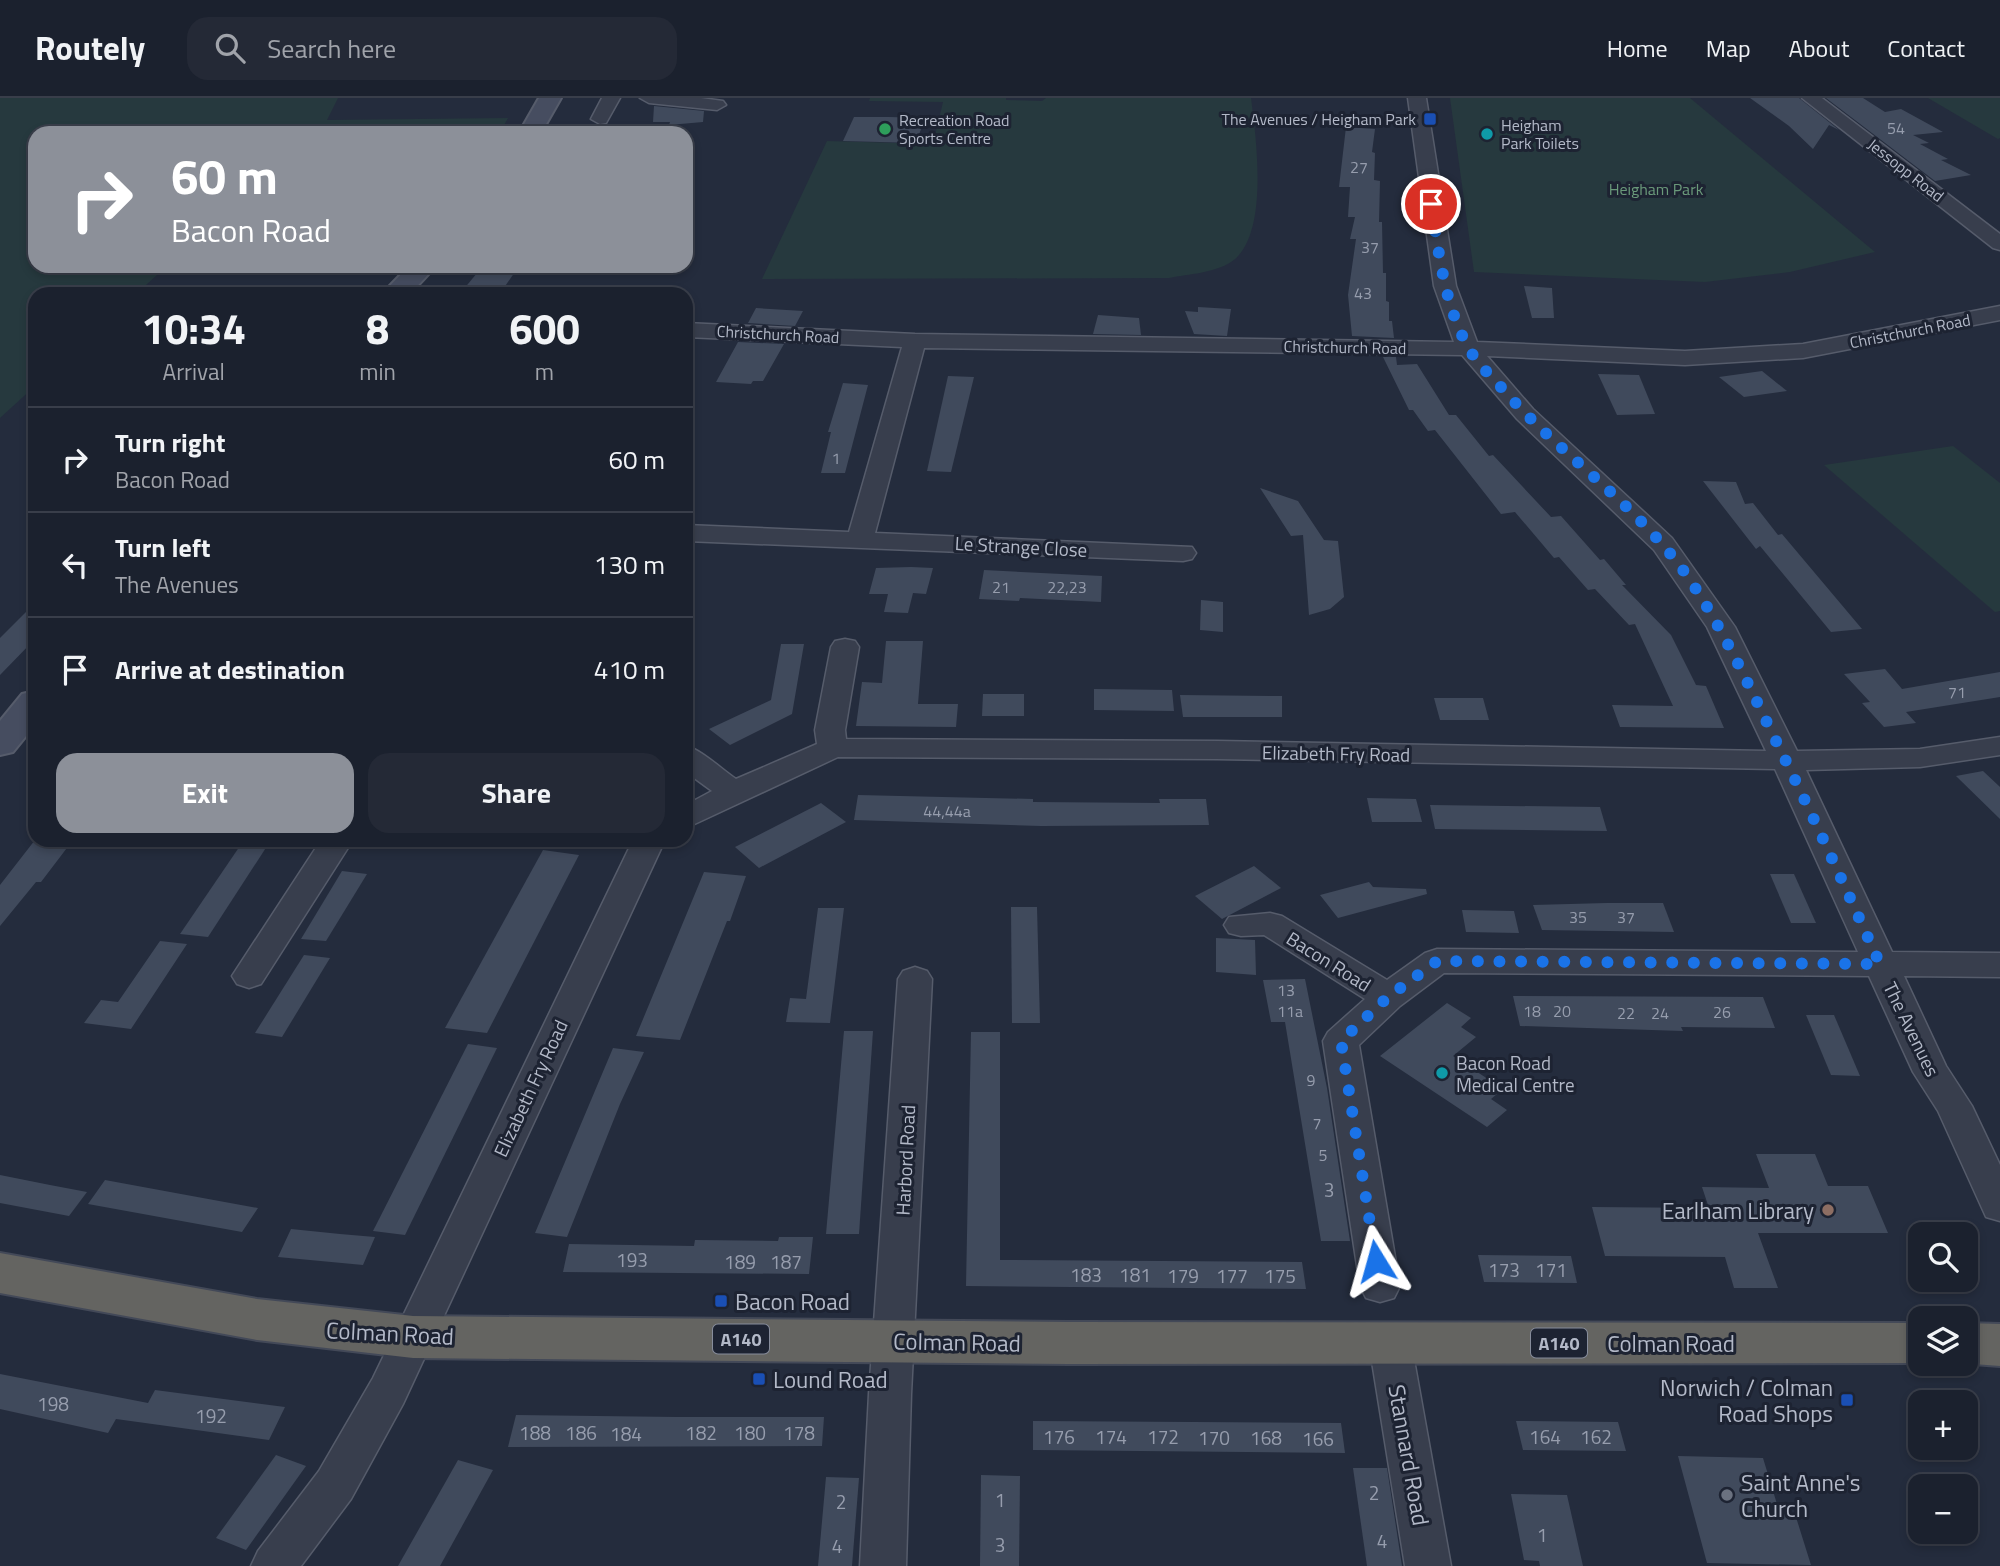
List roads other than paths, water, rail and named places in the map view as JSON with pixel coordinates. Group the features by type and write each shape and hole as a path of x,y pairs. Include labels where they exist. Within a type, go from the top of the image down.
{"highway":[{"name":"Colman Road","path":"0,1273 197,1311 338,1332 413,1337 1908,1344"},
{"path":"1978,1344 2000,1345"}],"main road":[{"path":"534,126 551,98"},
{"path":"402,287 416,273"},
{"path":"0,744 28,710"}],"street":[{"path":"600,119 611,98"},
{"path":"649,98 717,105"},
{"name":"The Avenues","path":"1416,98 1443,273 1457,324 1469,349 1525,414 1663,544 1721,627 1931,1072 1954,1106 2000,1206"},
{"name":"Jessopp Road","path":"1811,98 2000,244"},
{"name":"Christchurch Road","path":"693,330 915,341 1469,349 1643,357 1731,357 1815,349 2000,313"},
{"path":"860,539 915,341"},
{"name":"Le Strange Close","path":"693,533 1183,553"},
{"path":"833,748 830,730 845,647"},
{"name":"Elizabeth Fry Road","path":"693,814 734,792 833,748 1786,760 1920,758 2000,746"},
{"path":"693,762 734,792"},
{"path":"249,976 332,847"},
{"name":"Elizabeth Fry Road","path":"274,1566 335,1485 379,1409 646,847"},
{"name":"Bacon Road","path":"1261,916 1388,997"},
{"name":"Bacon Road","path":"1380,1286 1341,1041 1388,997 1437,961 2000,965"},
{"name":"Harbord Road","path":"894,1341 915,979"},
{"path":"883,1566 894,1341"},
{"name":"Stannard Road","path":"1390,1343 1428,1566"}],"place":[{"name":"The Avenues / Heigham Park","path":"1430,119"},
{"name":"Recreation Road Sports Centre","path":"885,129"},
{"name":"Heigham Park Toilets","path":"1487,134"},
{"name":"Bacon Road Medical Centre","path":"1442,1073"},
{"name":"Earlham Library","path":"1828,1210"},
{"name":"Bacon Road","path":"721,1301"},
{"name":"Lound Road","path":"759,1379"},
{"name":"Norwich / Colman Road Shops","path":"1847,1400"},
{"name":"Saint Anne's Church","path":"1727,1495"}],"park label":[{"name":"Heigham Park","path":"1656,189"}]}
